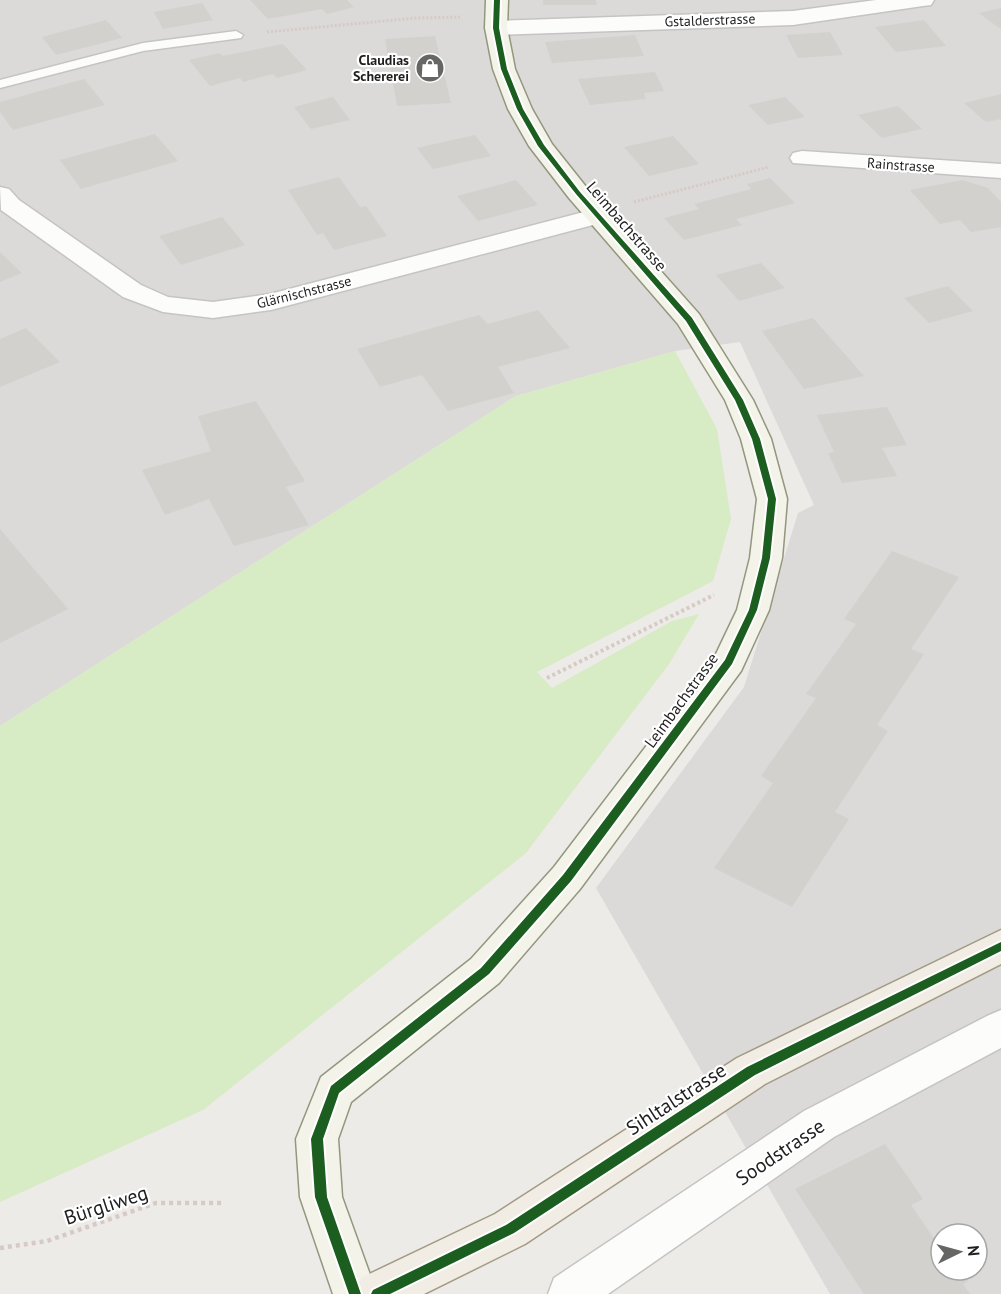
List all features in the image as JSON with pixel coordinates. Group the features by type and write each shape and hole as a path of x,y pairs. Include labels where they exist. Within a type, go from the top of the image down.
{"main road":[{"name":"Sihltalstrasse","path":"377,1294 510,1229 751,1071 1001,946"}],"street":[{"name":"Leimbachstrasse","path":"355,1294 321,1197 317,1139 335,1090 485,971 567,879 729,663 753,610 765,558 772,499 756,439 739,400 689,320 541,146 520,109 504,69 496,28 497,0"},
{"name":"Gstalderstrasse","path":"496,28 793,18 923,0"},
{"name":"Rainstrasse","path":"802,158 1001,171"},
{"name":"Glärnischstrasse","path":"0,194 10,205 132,291 164,304 213,310 271,302 599,216"},
{"name":"Soodstrasse","path":"570,1294 819,1124 1001,1028"}],"lane":[{"path":"0,84 143,47 236,35"}],"path":[{"path":"236,35 416,18 464,17"},
{"path":"630,203 802,158"},
{"path":"547,678 715,595"}],"shaded area":[{"path":"0,0 1001,0 1001,1294 830,1294 596,888 744,687 798,513 814,505 740,342 675,351 516,396 0,726"}],"green space":[{"path":"675,351 717,429 731,519 713,581 537,672 552,688 672,621 699,614 669,664 526,853 203,1110 0,1202 0,726 516,396"}],"building":[{"path":"250,0 347,0 354,7 327,14 322,9 268,19"},
{"path":"543,0 596,0 597,5 543,5"},
{"path":"202,3 213,20 163,29 154,12"},
{"path":"1001,8 1001,28 979,13"},
{"path":"106,20 122,38 56,55 42,37"},
{"path":"924,20 946,46 896,52 875,27"},
{"path":"830,32 843,55 798,58 786,35"},
{"path":"635,35 644,56 552,63 545,42"},
{"path":"435,36 451,103 397,106 385,39"},
{"path":"283,44 307,70 277,78 273,74 243,82 240,78 210,86 189,60 219,53 223,56"},
{"path":"655,72 664,91 644,93 646,99 590,105 578,79"},
{"path":"84,79 105,105 13,130 0,112 0,102"},
{"path":"1001,94 1001,119 986,122 964,103"},
{"path":"333,97 350,120 311,129 294,107"},
{"path":"785,97 805,117 768,125 748,105"},
{"path":"898,106 922,129 882,138 858,115"},
{"path":"155,134 178,161 81,189 60,160"},
{"path":"475,135 491,156 433,169 417,148"},
{"path":"673,136 699,164 649,176 624,147"},
{"path":"339,177 360,207 366,206 387,236 334,250 323,233 317,235 288,190"},
{"path":"770,178 795,203 736,219 742,225 684,240 664,218 699,209 694,204 751,189 747,184"},
{"path":"516,180 538,205 478,221 457,196"},
{"path":"962,180 988,188 1001,202 1001,227 971,232 960,220 940,224 910,190"},
{"path":"222,217 245,245 181,265 159,236"},
{"path":"0,252 22,273 0,282"},
{"path":"761,263 785,288 739,301 716,275"},
{"path":"948,286 973,311 929,323 904,298"},
{"path":"538,310 570,348 498,367 514,393 448,411 422,375 380,387 357,349 479,315 488,324"},
{"path":"813,318 864,376 804,389 762,331"},
{"path":"26,328 60,362 0,387 0,339"},
{"path":"256,401 305,481 286,487 309,525 234,546 209,499 165,515 142,470 211,451 198,416"},
{"path":"887,407 907,445 882,448 897,476 842,483 828,453 834,452 817,415"},
{"path":"0,529 68,609 0,643"},
{"path":"892,551 959,577 911,649 924,654 877,725 888,731 835,812 849,819 792,907 714,868 773,783 761,776 816,698 806,694 856,624 844,619"},
{"path":"885,1144 923,1199 911,1205 929,1231 929,1282 966,1282 963,1284 970,1294 864,1294 795,1189"}],"cycle path":[{"path":"355,1294 321,1197 317,1139 335,1090 485,971 567,878 729,662 753,610 766,558 772,499 756,439 739,400 689,320 578,193 541,146 520,109 504,69 496,28 497,0"},
{"path":"377,1294 510,1229 751,1071 1001,946"}],"place":[{"name":"Claudias Schererei","path":"430,68"}]}
